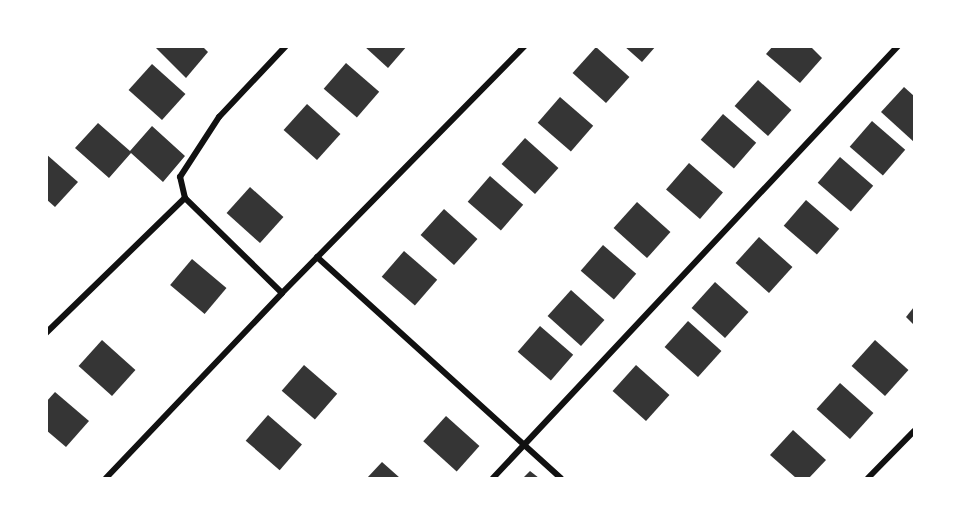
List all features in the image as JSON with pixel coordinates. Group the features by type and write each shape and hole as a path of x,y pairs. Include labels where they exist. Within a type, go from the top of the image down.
{"street":[{"path":"282,292 185,198 180,177 219,117 286,46"},
{"path":"106,478 282,292 525,46"},
{"path":"493,478 898,46"},
{"path":"46,333 185,198"},
{"path":"317,257 561,478"},
{"path":"868,478 915,431"}],"building":[{"path":"154,46 202,46 208,52 186,78"},
{"path":"364,46 407,46 388,68"},
{"path":"624,46 656,46 642,62"},
{"path":"773,46 810,46 822,58 800,83 766,54"},
{"path":"596,47 629,77 606,103 573,73"},
{"path":"346,63 379,92 357,118 324,89"},
{"path":"152,64 185,94 162,120 129,90"},
{"path":"758,80 791,110 768,136 735,106"},
{"path":"904,87 914,96 914,142 881,112"},
{"path":"560,97 593,126 571,152 538,123"},
{"path":"307,104 340,134 317,160 284,130"},
{"path":"723,114 756,143 734,169 701,140"},
{"path":"872,121 905,150 883,176 850,147"},
{"path":"98,123 130,151 152,126 185,156 163,182 131,153 109,178 75,148"},
{"path":"525,138 558,168 535,194 502,164"},
{"path":"46,154 78,182 55,207 46,199"},
{"path":"840,157 873,186 851,212 818,183"},
{"path":"689,163 723,193 700,219 666,189"},
{"path":"490,176 523,205 501,231 468,202"},
{"path":"250,187 283,217 260,243 227,213"},
{"path":"806,200 839,229 817,255 784,226"},
{"path":"637,202 670,232 647,258 614,228"},
{"path":"444,209 477,239 454,265 421,235"},
{"path":"759,237 792,267 769,293 736,263"},
{"path":"603,245 636,274 614,300 581,271"},
{"path":"404,251 437,280 415,306 382,277"},
{"path":"192,259 226,288 205,314 170,285"},
{"path":"715,282 748,312 725,338 692,308"},
{"path":"571,290 604,320 581,346 548,316"},
{"path":"914,307 914,325 906,317"},
{"path":"688,321 721,351 698,377 665,347"},
{"path":"540,326 573,355 551,381 518,352"},
{"path":"102,340 135,370 112,396 79,366"},
{"path":"875,340 908,370 885,396 852,366"},
{"path":"304,365 337,394 315,420 282,391"},
{"path":"636,365 669,395 646,421 613,391"},
{"path":"840,383 873,413 850,439 817,409"},
{"path":"55,392 89,421 66,447 46,430 46,402"},
{"path":"268,415 302,445 280,470 246,441"},
{"path":"446,416 479,446 457,471 423,441"},
{"path":"793,430 826,460 809,478 796,478 770,455"},
{"path":"382,462 400,478 367,478"},
{"path":"530,471 539,478 523,478"}]}
